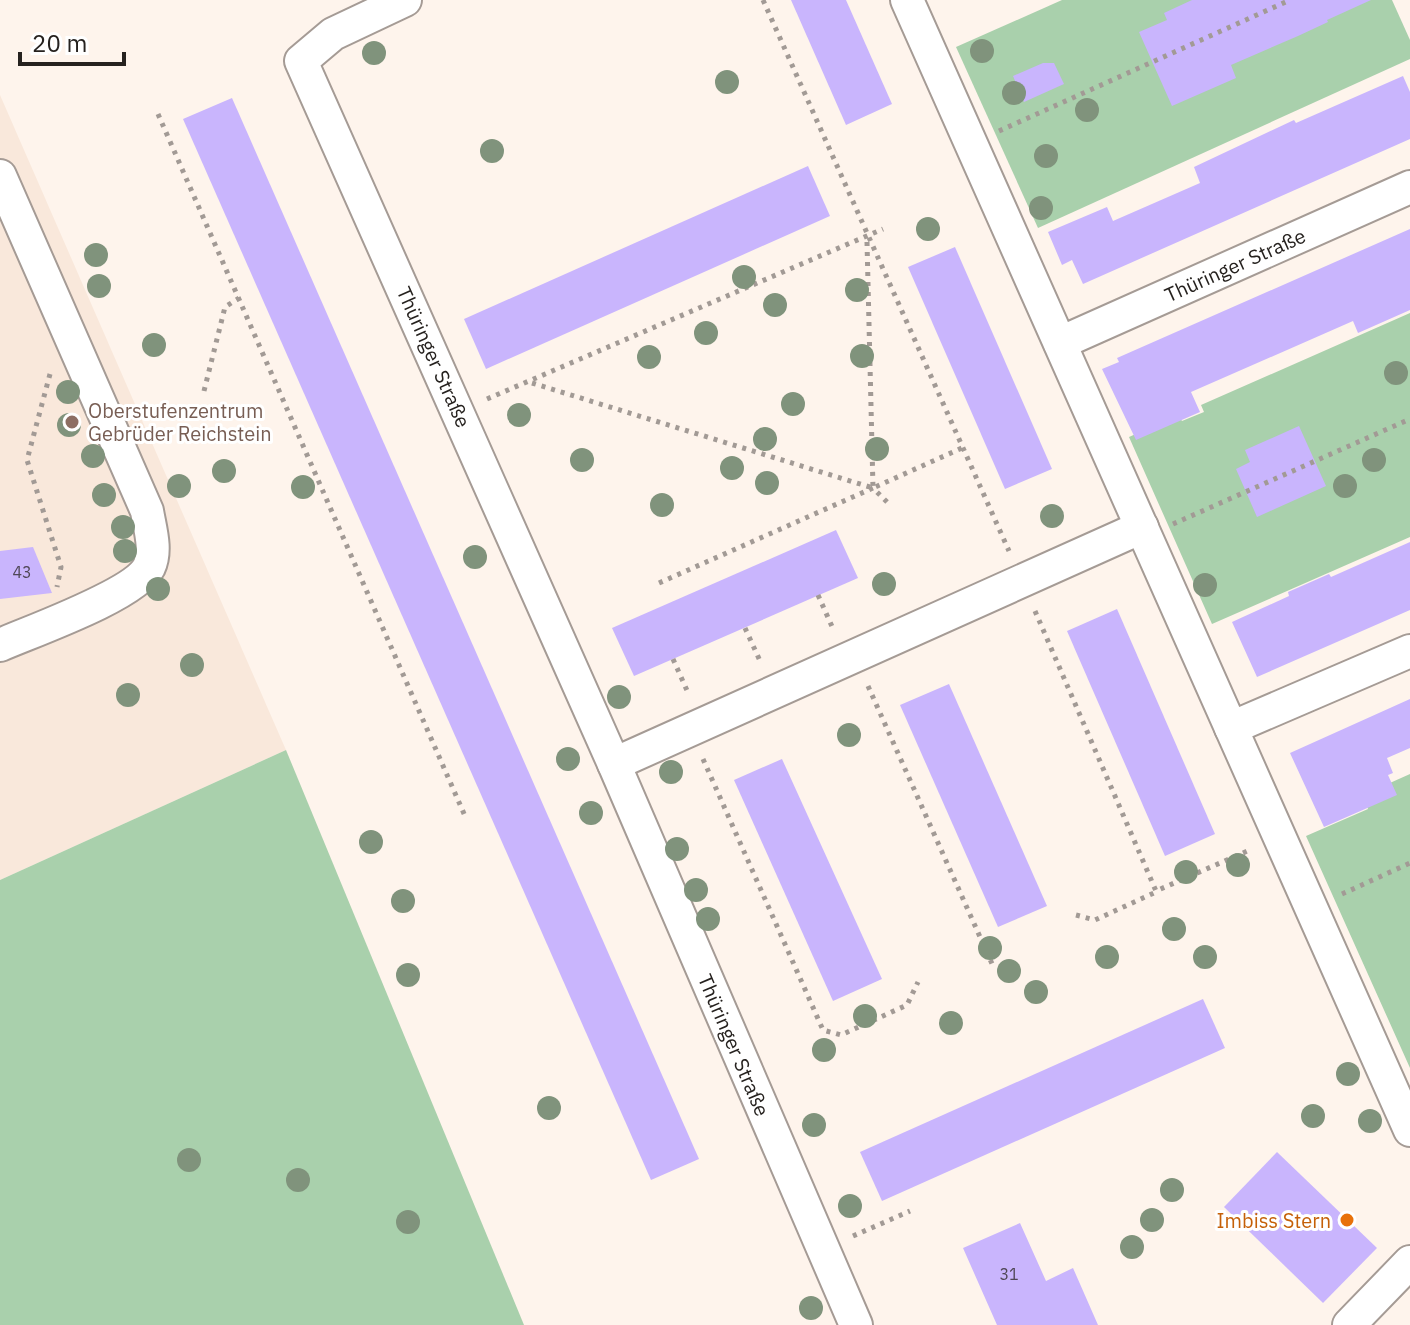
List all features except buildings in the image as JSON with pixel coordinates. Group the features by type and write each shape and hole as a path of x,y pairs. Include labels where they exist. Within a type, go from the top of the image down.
{"street":[{"name":"Thüringer Straße","path":"405,0 333,34 301,61 614,764 856,1325"},
{"path":"907,0 1410,1130"},
{"path":"0,176 147,511 153,548 149,568 126,590 0,645"},
{"name":"Thüringer Straße","path":"1060,343 1410,187"},
{"path":"614,764 1022,580 1144,532"},
{"path":"1231,728 1410,651"},
{"path":"1349,1325 1410,1262"}],"path":[{"path":"763,0 1022,580 1156,891"},
{"path":"971,143 1290,0"},
{"path":"158,114 465,816"},
{"path":"457,410 530,383 883,229"},
{"path":"867,237 873,488"},
{"path":"204,391 225,307 239,298"},
{"path":"50,623 61,567 27,460 63,325"},
{"path":"530,383 873,488 890,505"},
{"path":"1144,532 1410,419"},
{"path":"659,583 962,448"},
{"path":"854,656 993,966"},
{"path":"690,729 823,1030 841,1035 907,1005 918,982"},
{"path":"1076,915 1095,920 1280,837"},
{"path":"1311,908 1410,863"},
{"path":"823,1250 910,1211"}],"shaded area":[{"name":"Oberstufenzentrum Gebrüder Reichstein","path":"0,95 286,750 0,880"}],"green space":[{"path":"1062,0 1392,0 1410,40 1410,59 1038,228 956,47"},
{"path":"1410,313 1410,537 1212,624 1129,437 1178,415 1182,421 1204,412 1201,405"},
{"path":"286,750 524,1325 0,1325 0,880"},
{"path":"1410,774 1410,1068 1306,836 1368,809 1363,795"}],"place":[{"name":"Oberstufenzentrum Gebrüder Reichstein","path":"72,422"},
{"name":"Imbiss Stern","path":"1347,1220"}]}
